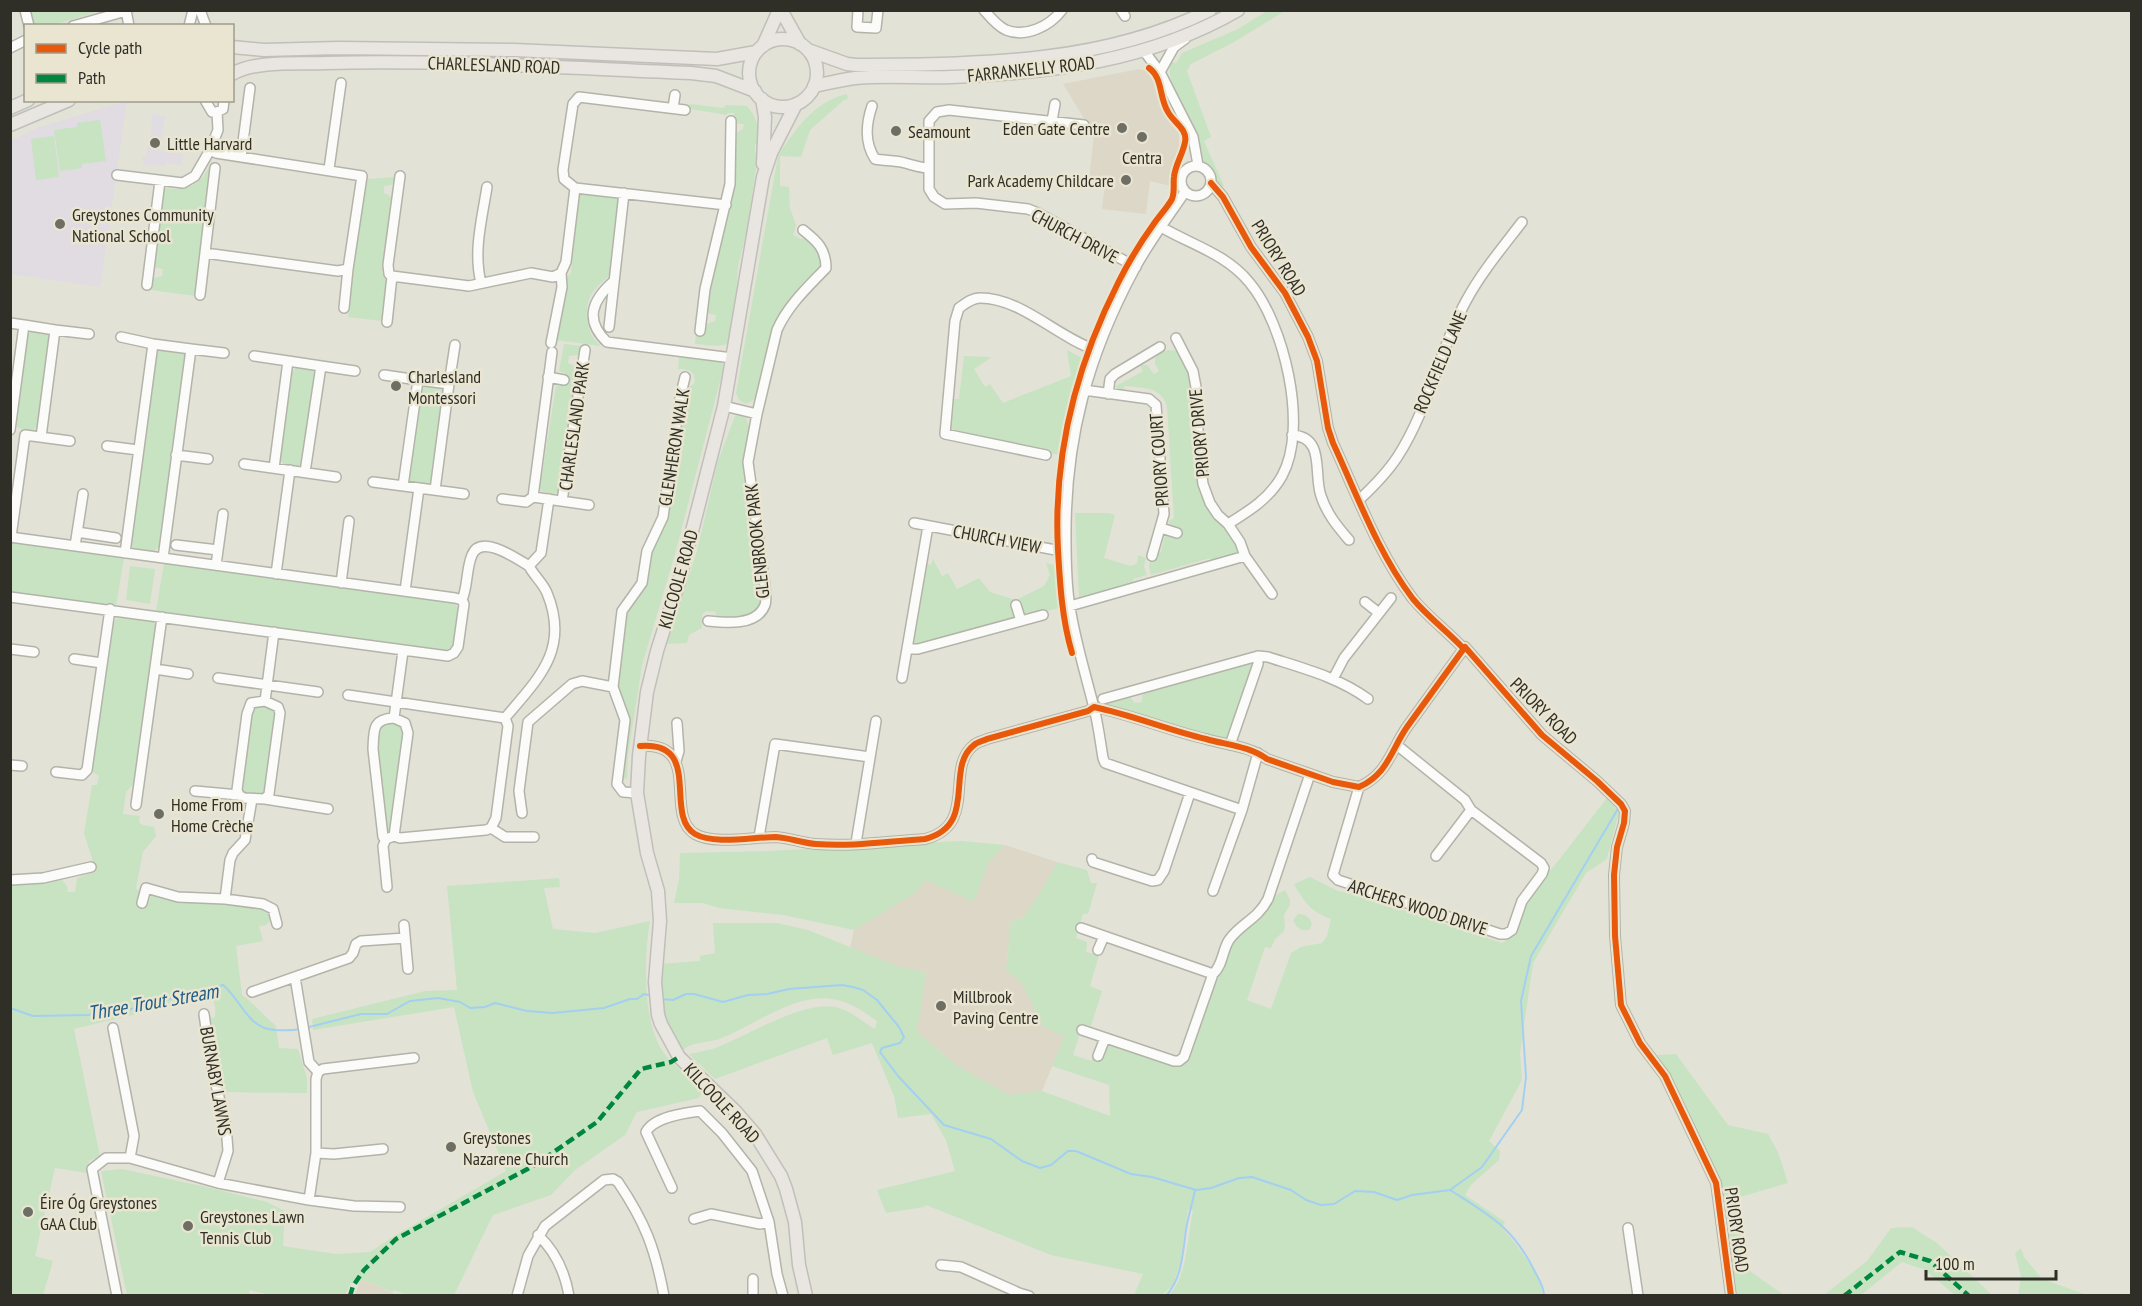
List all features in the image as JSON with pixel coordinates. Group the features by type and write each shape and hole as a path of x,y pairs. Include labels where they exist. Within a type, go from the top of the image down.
{"main road":[{"path":"758,95 778,106 796,104 804,100 814,86 817,67 780,10 751,62 749,72 765,117 763,177"},
{"name":"FARRANKELLY ROAD","path":"804,47 847,64 856,65 951,64 1027,59 1070,55 1111,46 1152,34 1210,10"},
{"name":"FARRANKELLY ROAD","path":"814,86 857,78 950,77 1042,71 1116,59 1190,36 1238,10"},
{"path":"759,49 779,39 790,40 804,47"},
{"name":"CHARLESLAND ROAD","path":"234,47 264,50 338,48 514,50 717,59 759,49"},
{"name":"CHARLESLAND ROAD","path":"234,73 241,69 278,64 440,63 691,73 716,76 758,95"},
{"path":"10,108 24,101"},
{"path":"10,125 64,102"},
{"path":"763,177 771,153 796,104"},
{"name":"KILCOOLE ROAD","path":"763,177 724,406 679,582 657,651 647,693 637,793 647,853 658,891 660,921 655,982 658,1015 679,1057 735,1111 755,1134 781,1176 795,1222 804,1295"}],"street":[{"path":"858,10 857,27 876,28 878,10"},
{"path":"984,10 1004,29 1027,31 1051,23 1062,10"},
{"path":"80,24 126,11"},
{"path":"1160,72 1174,47 1190,36"},
{"path":"10,48 24,41"},
{"path":"1144,51 1160,72 1193,137 1198,165"},
{"path":"329,169 341,83"},
{"path":"241,157 250,88"},
{"path":"673,108 675,95"},
{"path":"685,110 579,97 573,104 563,170 564,179 574,188 726,205"},
{"path":"206,102 212,112 223,109 224,102"},
{"path":"1052,121 1054,104"},
{"path":"872,106 866,136 869,150 875,159 904,162 916,167 929,168"},
{"name":"CHURCH DRIVE","path":"1084,124 949,110 937,112 929,121 929,189 934,197 945,204 976,203 1028,209 1136,267"},
{"path":"117,175 177,184 188,181 198,174 210,150 218,130 217,112"},
{"path":"700,331 706,319 705,289 730,184 730,121"},
{"path":"210,150 362,176 344,308"},
{"path":"1202,195 1211,183 1209,174 1198,165 1187,168 1181,175 1181,184 1185,192 1193,196 1223,197"},
{"path":"200,295 215,168"},
{"path":"387,322 392,276 389,274 388,265 393,190 400,177"},
{"path":"147,285 160,181"},
{"name":"PRIORY ROAD","path":"1211,183 1223,197 1251,247 1285,293 1308,337 1317,361 1328,428 1359,500 1387,558 1402,583 1426,614 1463,648 1465,647 1542,735 1621,804 1624,811 1624,823 1617,847 1614,875 1621,1005 1640,1043 1665,1076 1716,1183 1731,1296"},
{"path":"481,283 477,252 486,187"},
{"name":"CHARLESLAND PARK","path":"533,497 551,348 562,287 561,273 566,262 574,188"},
{"path":"1185,192 1136,267 1096,350 1084,390 1069,458 1066,501 1066,552 1070,606 1105,763 1242,810"},
{"path":"609,327 624,193"},
{"name":"ROCKFIELD LANE","path":"1359,500 1378,482 1399,455 1420,410 1444,346 1466,300 1521,222"},
{"path":"1161,227 1228,261 1249,281 1264,302 1277,332 1286,366 1291,393 1292,435 1289,459 1283,475 1259,505 1228,524"},
{"name":"GLENBROOK PARK","path":"708,621 744,621 758,615 766,604 748,462 777,330 782,318 798,297 826,268 826,259 821,245 803,230"},
{"path":"205,252 338,271 348,269"},
{"path":"392,276 469,286 531,273 553,277 561,273"},
{"path":"614,281 601,292 594,305 593,321 598,333 607,342 732,358"},
{"path":"1046,455 945,434 955,321 959,308 970,300 980,298 1007,303 1096,350"},
{"path":"10,323 88,334"},
{"path":"24,325 10,431 70,441"},
{"path":"41,437 55,330"},
{"path":"121,337 153,344 224,353"},
{"name":"PRIORY DRIVE","path":"1176,338 1192,371 1196,387 1198,453 1203,484 1218,515 1228,524 1245,556 1272,594"},
{"path":"125,553 153,344"},
{"path":"435,490 455,345"},
{"path":"1108,394 1110,379 1115,374 1160,347"},
{"path":"163,558 191,349"},
{"name":"CHARLESLAND PARK","path":"562,501 585,350"},
{"path":"254,356 355,371"},
{"path":"274,468 288,361"},
{"path":"305,472 321,366"},
{"path":"384,375 449,384"},
{"path":"548,377 564,380"},
{"name":"GLENHERON WALK","path":"637,793 623,792 617,784 625,720 613,687 622,611 642,583 647,551 663,517 685,377"},
{"path":"404,486 418,380"},
{"name":"PRIORY COURT","path":"1084,390 1149,399 1156,405 1164,514 1152,556"},
{"path":"724,406 757,414"},
{"path":"25,435 11,537 462,600"},
{"path":"1292,435 1302,435 1312,444 1316,452 1320,493 1329,517 1349,540"},
{"path":"107,446 138,450"},
{"path":"176,455 208,459"},
{"path":"244,464 336,477"},
{"path":"276,574 290,470"},
{"path":"373,482 464,494"},
{"path":"405,591 419,488"},
{"path":"75,546 83,494"},
{"name":"CHARLESLAND PARK","path":"502,499 526,502 533,497 589,505"},
{"name":"CHARLESLAND PARK","path":"529,566 541,553 549,499"},
{"path":"216,565 223,514"},
{"path":"341,583 349,521"},
{"name":"CHURCH VIEW","path":"914,523 1066,552"},
{"name":"CHURCH VIEW","path":"902,678 927,526"},
{"name":"PRIORY COURT","path":"1161,528 1177,532"},
{"path":"77,532 116,538"},
{"path":"176,545 218,550"},
{"path":"10,597 448,656 458,647 464,604 462,600 472,554 478,548 493,547 529,566 544,586 554,610 555,639 552,653 544,670 505,718"},
{"path":"1070,606 1245,556"},
{"path":"1333,679 1344,658 1391,598"},
{"path":"1365,602 1379,613"},
{"path":"1016,604 1021,621"},
{"path":"56,772 82,775 87,770 110,609"},
{"path":"907,649 918,649 1043,615"},
{"path":"136,805 162,617"},
{"path":"265,701 274,632"},
{"path":"677,723 679,751 676,761 680,779 682,818 691,831 702,838 789,838 815,844 926,839 935,837 946,830 953,819 963,764 966,754 974,745 987,739 1088,711 1094,707 1258,753 1267,759 1310,774 1359,788 1373,779 1398,746 1400,738 1465,647"},
{"path":"10,648 34,652"},
{"path":"394,718 403,651"},
{"path":"1230,745 1258,664 1258,656"},
{"path":"1103,699 1258,656 1268,657 1333,679 1353,688 1368,699"},
{"path":"74,659 102,663"},
{"path":"155,669 188,674"},
{"path":"218,678 318,692"},
{"path":"522,813 519,791 528,722 572,684 582,681 613,687"},
{"path":"348,695 505,718"},
{"path":"239,795 237,790 248,708 251,703 265,701 278,707 280,713 269,794 265,799"},
{"path":"387,886 383,846 390,838 408,733 405,723 394,718 382,719 377,723 374,751 382,837 390,838 400,838 491,828 496,818 508,726 505,718"},
{"path":"856,843 876,721"},
{"path":"759,837 775,744 870,757"},
{"path":"640,746 663,749 676,761"},
{"name":"ARCHERS WOOD DRIVE","path":"1359,788 1333,875 1338,880 1500,934 1506,934 1512,930 1522,901 1542,874 1544,868 1541,863 1471,810 1465,800 1398,746"},
{"path":"1213,891 1242,810 1258,753"},
{"path":"10,765 22,766"},
{"path":"1082,1030 1174,1061 1179,1061 1184,1057 1213,974 1218,969 1228,941 1256,916 1268,899 1310,774"},
{"path":"195,792 239,795 252,799 328,809"},
{"path":"1092,859 1094,862 1152,881 1158,880 1164,871 1190,792"},
{"path":"225,899 230,860 245,840 252,799"},
{"path":"1436,856 1471,810"},
{"path":"491,828 505,837 534,837"},
{"path":"10,880 43,878 91,867"},
{"path":"142,903 146,888 178,897 225,899 263,904 273,909 277,924"},
{"path":"404,925 408,969"},
{"path":"1081,928 1213,974"},
{"path":"1098,950 1104,936"},
{"path":"252,992 349,958 356,944 361,941 405,938"},
{"path":"295,977 309,1062 318,1072"},
{"name":"BURNABY LAWNS","path":"204,1014 211,1064 226,1126 228,1151 218,1183"},
{"path":"113,1028 134,1136 130,1158"},
{"path":"1098,1056 1105,1038"},
{"path":"309,1200 316,1153 316,1079 318,1072 323,1069 414,1058"},
{"path":"672,1188 646,1132 649,1125 700,1111 722,1133 752,1172 769,1222 777,1274 783,1296"},
{"path":"316,1153 334,1154 383,1149"},
{"path":"117,1296 92,1169 106,1158 130,1158 218,1183 309,1200 354,1206 400,1208"},
{"path":"517,1296 528,1256 544,1226 604,1180 613,1179 618,1182 641,1218 652,1244 664,1296"},
{"path":"694,1219 711,1214 760,1224 769,1222"},
{"path":"1628,1228 1638,1296"},
{"path":"538,1235 551,1248 558,1261 566,1280 569,1296"},
{"path":"941,1265 961,1267 1029,1296"},
{"path":"753,1279 753,1296"}],"shaded area":[{"name":"Eden Gate Centre","path":"1139,69 1146,71 1153,80 1157,97 1179,134 1179,146 1169,176 1171,186 1150,181 1146,214 1102,209 1105,183 1089,180 1094,135 1063,84"},
{"name":"Greystones Community National School","path":"127,102 100,287 11,274 10,141 37,128"},
{"name":"Little Harvard","path":"152,114 165,116 160,151 183,154 182,165 165,163 165,166 144,165 142,157 145,157 151,136"},
{"path":"1005,845 1057,862 1023,918 1011,921 1006,971 1020,980 1043,1026 1064,1037 1042,1091 1010,1095 957,1066 917,1032 926,972 899,967 850,948 854,930 914,893 926,879 976,897 988,863"},
{"path":"362,1279 397,1295 354,1296"}],"green space":[{"path":"29,10 100,11 57,24 34,24"},
{"path":"1267,11 1285,11 1234,42 1191,64 1187,71 1211,137 1204,141 1224,186 1220,187 1211,166 1204,162 1193,125 1170,77 1171,62 1176,63 1182,53 1238,29"},
{"path":"847,94 848,99 810,130 801,157 780,156 780,186 789,187 790,208 796,225 793,235 801,239 805,237 818,247 822,263 779,316 758,396 746,404 739,400 736,393 778,156 807,118 825,103"},
{"path":"690,104 723,108 726,105 747,106 756,119 758,129 759,145 755,144 755,153 758,154 747,230 738,266 736,297 728,344 718,346 695,344 696,332 703,333 706,324 715,321 716,315 709,314 706,309 735,160 736,133 743,129 744,124 739,124 734,120 734,113 727,113 727,115 690,109 686,112"},
{"path":"100,120 106,161 82,164 82,168 60,171 54,130 77,127 77,123"},
{"path":"54,136 59,177 36,180 31,139"},
{"path":"212,160 196,296 151,290 153,278 162,276 163,269 156,268 154,260 162,191 164,188 189,187 199,181"},
{"path":"395,177 394,183 384,186 384,193 392,199 382,273 387,284 382,321 348,317 364,183 368,179"},
{"path":"583,192 616,195 619,202 611,273 593,293 587,309 588,326 601,346 555,340 561,305 567,292 566,278 571,273 578,196"},
{"path":"31,331 50,336 39,424 34,430 21,429 14,424 26,337"},
{"path":"564,344 584,346 579,355 569,356 568,363 577,367 560,490 558,493 551,494 541,491 540,487 556,386 565,385 566,374 559,371"},
{"path":"161,349 183,352 186,357 159,547 153,552 134,549 130,543 156,354"},
{"path":"1067,350 1083,359 1068,408 1060,455 950,431 953,399 959,399 964,356 992,357 974,369 985,387 990,384 1003,403 1071,376"},
{"path":"1168,350 1179,351 1188,368 1212,512 1236,542 1239,552 1238,556 1212,564 1210,558 1151,575 1150,560 1161,552 1164,538 1167,535 1178,537 1181,529 1169,524 1169,521 1174,518 1167,406 1156,391 1124,386 1123,392 1116,390 1116,386 1143,371 1140,365 1147,365 1154,374 1159,371 1155,358 1158,354"},
{"path":"679,357 720,361 724,366 675,554 642,665 628,756 627,778 620,780 627,718 618,693 616,679 625,611 645,582 649,551 668,510 685,388 694,384 695,380 691,372 678,369"},
{"path":"296,367 314,370 316,373 302,464 292,467 282,463 280,456 292,374"},
{"path":"425,385 443,388 444,391 433,479 428,485 412,483 408,479 420,392"},
{"path":"739,414 746,418 749,426 752,427 747,446 764,604 752,616 722,619 718,618 715,612 706,611 702,615 702,628 689,635 687,643 667,644 697,551 718,461 735,416"},
{"path":"1075,513 1115,515 1104,558 1131,566 1137,563 1138,555 1146,558 1144,567 1147,575 1133,579 1134,586 1079,599"},
{"path":"11,542 124,558 116,606 11,592"},
{"path":"933,559 942,576 948,573 957,589 979,578 990,592 1016,600 1044,586 1050,575 1046,563 1055,565 1059,608 1029,615 1025,614 1021,602 1014,604 1016,613 1013,620 916,645 913,640 925,563 931,565"},
{"path":"164,563 452,602 456,605 458,612 453,645 450,649 436,651 156,611"},
{"path":"130,566 155,569 150,604 126,600"},
{"path":"119,617 151,621 156,629 135,782 126,792 123,814 140,816 139,822 142,825 154,827 156,836 143,852 136,888 141,893 139,905 146,907 151,896 266,909 270,914 270,921 266,925 259,926 263,941 236,946 242,995 276,1026 279,1048 298,1049 307,1078 307,1093 222,1092 208,1031 210,1019 215,1017 211,996 74,1029 100,1156 89,1161 87,1173 55,1168 35,1256 53,1261 43,1295 11,1295 10,884 62,880 68,892 75,892 77,878 96,871 84,833 92,785 97,785 99,776 93,772 92,767 113,622"},
{"path":"1247,663 1253,665 1251,672 1228,740 1224,742 1103,704 1103,701 1129,696 1135,703 1142,702 1143,692"},
{"path":"258,705 274,709 276,715 265,791 261,795 243,793 241,787 252,710"},
{"path":"385,723 397,724 404,732 391,831 388,834 378,743 382,726"},
{"path":"1607,798 1619,812 1607,859 1586,873 1533,963 1520,1053 1522,1080 1489,1141 1500,1151 1499,1160 1471,1185 1465,1195 1505,1222 1502,1228 1533,1270 1542,1295 1169,1295 1180,1277 1186,1255 1193,1211 1188,1209 1180,1264 1173,1285 1162,1295 1134,1295 1143,1274 1051,1255 926,1205 886,1213 877,1190 955,1171 946,1140 931,1114 898,1118 894,1096 872,1043 833,1055 827,1038 715,1079 689,1054 705,1051 777,1020 822,1006 846,1011 875,1029 877,1021 860,1010 832,999 815,998 782,1008 719,1039 693,1045 681,1052 676,1046 661,1008 660,964 700,961 700,956 715,953 713,923 777,923 808,930 899,967 926,972 917,1032 957,1066 1010,1095 1042,1091 1110,1116 1109,1085 1052,1066 1064,1037 1043,1026 1020,980 1006,971 1011,921 1023,918 1057,862 1087,870 1091,883 1097,883 1088,914 1083,914 1076,938 1087,942 1086,952 1099,955 1090,986 1102,991 1091,1026 1083,1024 1073,1055 1091,1061 1094,1054 1102,1057 1106,1045 1113,1042 1177,1064 1231,940 1260,919 1276,895 1285,890 1290,900 1290,905 1284,915 1284,931 1275,939 1271,948 1265,947 1247,1000 1271,1009 1291,953 1301,947 1322,943 1327,936 1331,919 1309,906 1294,884 1310,877 1338,891 1357,895 1502,943 1512,935 1523,904 1531,891 1546,871 1551,870"},
{"path":"961,841 1005,845 988,863 976,897 972,901 926,880 915,893 854,930 783,915 719,908 703,903 674,903 679,880 680,853 770,851"},
{"path":"559,878 560,887 544,888 553,929 595,933 650,921 646,973 653,1030 659,1046 668,1058 704,1088 699,1098 637,1112 625,1135 575,1170 551,1195 493,1215 454,1295 407,1295 395,1290 392,1292 362,1279 359,1285 351,1283 345,1295 271,1295 250,1290 248,1296 127,1295 101,1171 122,1169 267,1202 285,1211 283,1246 336,1254 370,1252 506,1171 473,1092 454,1007 313,1030 312,1019 425,991 457,990 447,886"},
{"path":"1298,914 1310,919 1312,924 1310,929 1302,930 1296,925 1293,920"},
{"path":"1676,1054 1728,1125 1768,1134 1778,1152 1788,1183 1740,1197 1750,1271 1784,1295 1737,1295 1719,1178 1679,1093 1657,1055"},
{"path":"1912,1227 1937,1243 1992,1295 1955,1295 1925,1270 1902,1262 1861,1295 1824,1295 1867,1261 1891,1228"},
{"path":"2021,1248 2024,1257 2042,1279 2087,1295 2018,1295 2021,1276 2015,1253"}],"waterway":[{"path":"1450,1190 1482,1167 1522,1110 1526,1077 1521,1001 1531,956 1619,807"},
{"name":"Three Trout Stream","path":"10,1008 33,1016 88,1015 131,1009 223,985 258,1025 275,1030 299,1029"},
{"name":"Three Trout Stream","path":"661,999 673,1000 686,994 694,994 723,1002 748,995 789,989 842,985 863,990 877,1000 899,1027 904,1037 900,1043 882,1048 880,1052 898,1076 944,1125 991,1139 1022,1161 1040,1168 1051,1165 1068,1151 1076,1151 1131,1174 1152,1177 1196,1190 1211,1188 1239,1178 1252,1177 1291,1190 1306,1200 1321,1205 1334,1204 1355,1191 1374,1192 1397,1200 1412,1195 1450,1190 1499,1223 1518,1243 1540,1282 1544,1296"},
{"name":"Three Trout Stream","path":"305,1028 361,1014 387,1014 410,1001 438,998 460,1002 470,1008 485,1007 495,1003 527,1011 553,1013 604,1008 630,999 637,999 644,994 652,996"},
{"path":"1166,1296 1175,1283 1180,1268 1195,1190"}],"marked path":[{"path":"350,1296 353,1286 364,1270 396,1239 535,1165 597,1122 641,1069 671,1062 679,1057"},
{"path":"1844,1296 1900,1252 1930,1261 1969,1296"}],"cycle path":[{"path":"1072,653 1062,602 1057,515 1059,481 1070,413 1079,379 1103,314 1130,261 1172,199 1175,173 1185,142 1182,129 1165,107 1157,77 1149,68"},
{"path":"1211,183 1223,197 1251,247 1285,293 1308,337 1317,361 1328,428 1333,443 1369,523 1400,581 1419,606 1463,648 1465,647 1542,735 1597,781 1621,804 1625,811 1614,875 1615,936 1621,1005 1640,1043 1665,1076 1716,1183 1731,1296"},
{"path":"640,746 659,748 671,755 677,767 682,812 686,825 695,834 723,840 776,837 811,843 843,845 925,839 941,832 951,822 956,809 961,767 965,755 975,744 1088,711 1094,707 1245,749 1333,782 1359,787 1369,782 1383,768 1407,727 1465,647"}],"place":[{"name":"Eden Gate Centre","path":"1122,128"},
{"name":"Seamount","path":"896,131"},
{"name":"Centra","path":"1142,137"},
{"name":"Little Harvard","path":"155,143"},
{"name":"Park Academy Childcare","path":"1126,180"},
{"name":"Greystones Community National School","path":"60,224"},
{"name":"Charlesland Montessori","path":"396,386"},
{"name":"Home From Home Crèche","path":"159,814"},
{"name":"Millbrook Paving Centre","path":"941,1006"},
{"name":"Greystones Nazarene Church","path":"451,1147"},
{"name":"Éire Óg Greystones GAA Club","path":"28,1212"},
{"name":"Greystones Lawn Tennis Club","path":"188,1226"}]}
